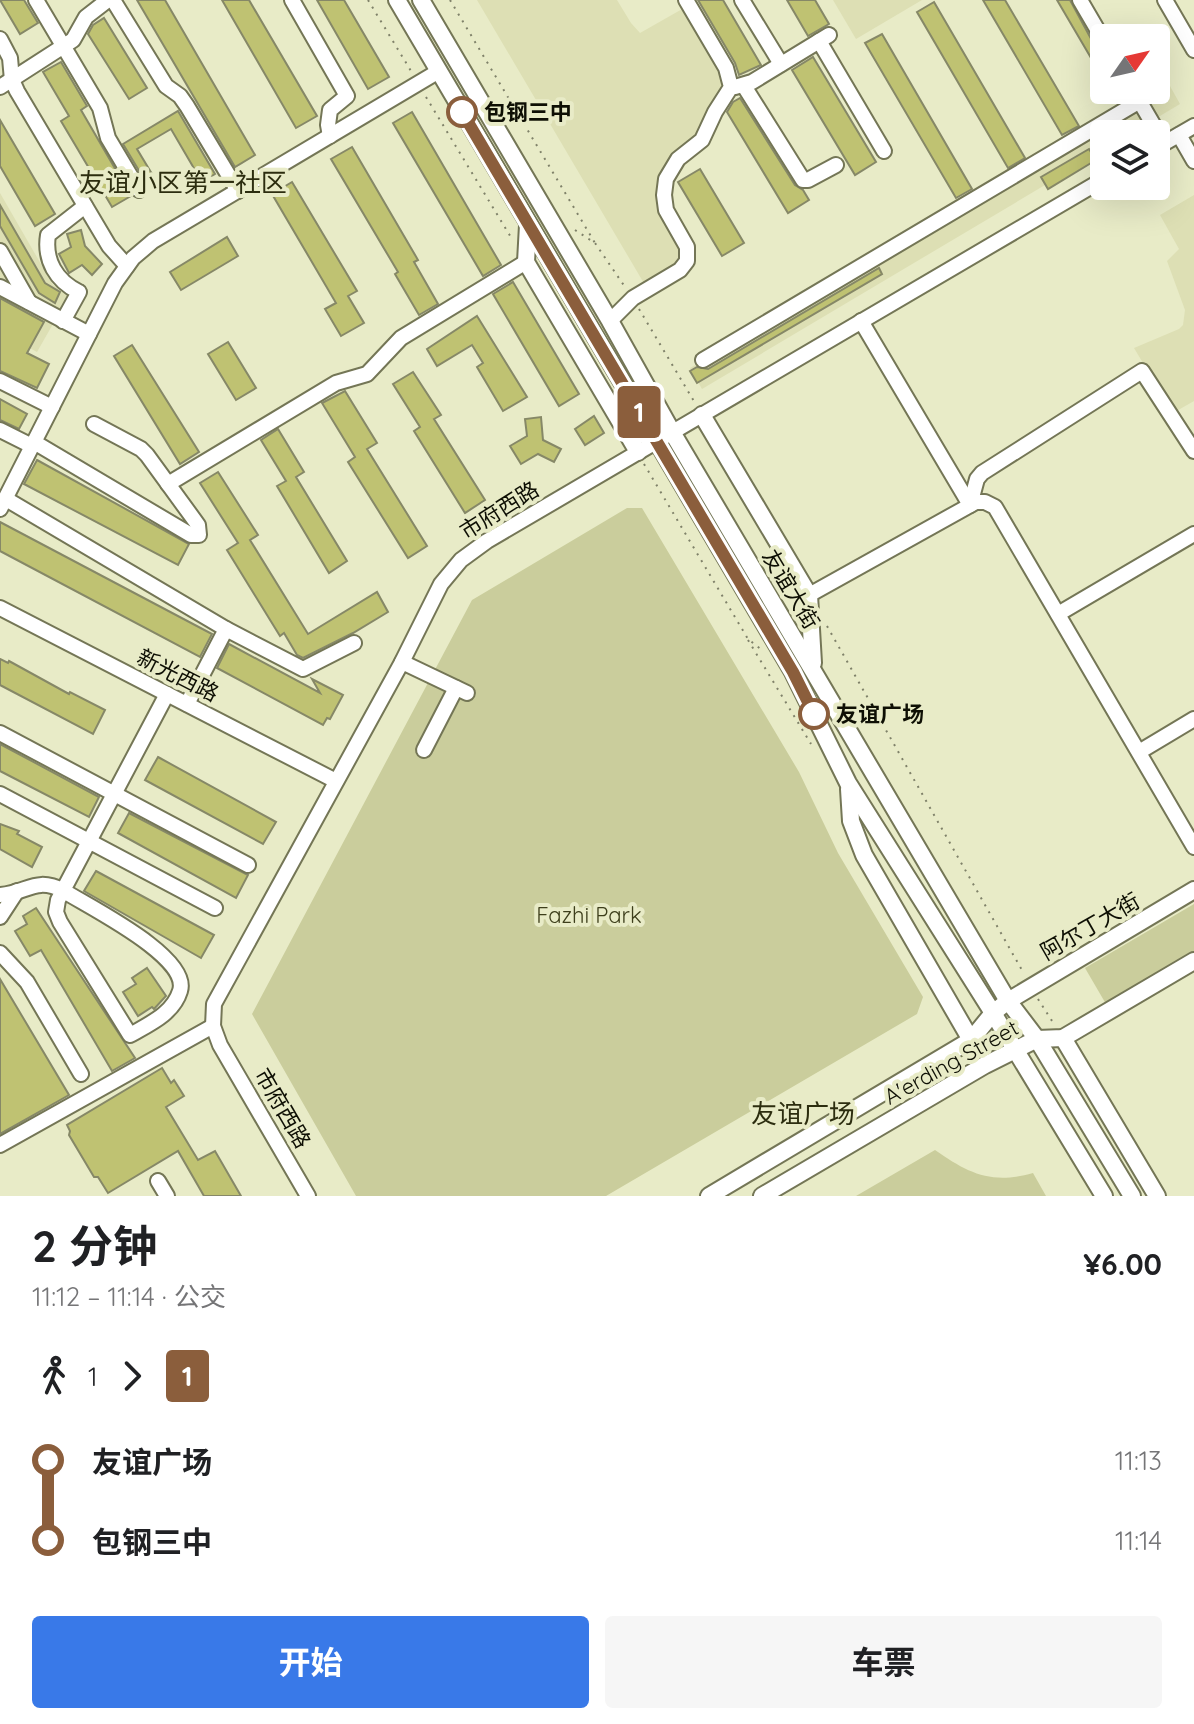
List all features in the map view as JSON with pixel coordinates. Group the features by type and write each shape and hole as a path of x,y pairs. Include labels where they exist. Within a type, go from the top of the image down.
{"main road":[{"name":"友谊大街","path":"397,0 793,672 848,783 1104,1196"},
{"name":"友谊大街","path":"421,0 1008,1001 1037,1039 1132,1196"},
{"path":"528,223 526,262 638,452"},
{"path":"702,415 809,595 813,669"},
{"path":"848,783 851,821 860,847 971,1040"},
{"name":"阿尔丁大街","path":"1008,1001 1194,890"},
{"path":"1037,1039 1063,1038 1194,961"},
{"name":"A'erding Street","path":"709,1196 971,1040 993,1013 1008,1001"},
{"path":"1063,1038 1157,1196"},
{"name":"A'erding Street","path":"762,1196 1037,1039"}],"street":[{"path":"36,0 100,108 108,138 139,190"},
{"path":"6,83 73,40 86,17 111,0 166,86 180,96 187,106 238,191"},
{"path":"292,0 347,96 330,110 330,136"},
{"path":"686,0 726,68 803,180 836,165"},
{"path":"742,0 781,64"},
{"path":"1080,0 1094,24"},
{"path":"1165,0 1194,50"},
{"path":"610,321 633,298 680,270 687,261 687,247 666,210 666,179 678,159 702,140 715,112 738,86 824,38 884,151"},
{"path":"0,39 10,58 6,83 112,250 127,266"},
{"path":"354,643 303,669 226,629 3,499 127,266 153,241 439,71"},
{"path":"703,360 1126,104"},
{"path":"1170,140 1194,126"},
{"path":"1179,135 1194,161"},
{"name":"市府西路","path":"308,1196 220,1045 213,1026 214,1004 402,662 434,597 461,560 487,541 1090,187"},
{"path":"63,321 79,292 61,280 46,254 48,235 85,206"},
{"path":"0,251 29,302"},
{"path":"168,484 336,383 367,374 401,338 526,262"},
{"path":"0,287 89,334"},
{"path":"861,321 970,505"},
{"path":"970,505 977,479 982,473 1142,371 1194,451"},
{"path":"0,381 52,407"},
{"path":"0,430 33,444 197,537 200,531 198,525 141,449 94,424"},
{"path":"809,595 970,505 985,502 995,507 1194,847"},
{"path":"1058,614 1194,534"},
{"name":"新光西路","path":"0,608 336,781"},
{"path":"187,704 226,629"},
{"path":"402,662 462,691 424,750"},
{"path":"0,895 39,884 52,885 64,891 169,960 178,973 181,985 174,1003 164,1014 130,1035 60,922 56,907 64,891 90,842 115,793 167,694"},
{"path":"1139,752 1194,719"},
{"path":"0,733 248,865"},
{"path":"0,794 215,908"},
{"path":"0,917 17,891"},
{"path":"0,953 27,982 81,1074"},
{"path":"0,1145 213,1026"},
{"path":"158,1181 167,1196"}],"path":[{"path":"368,0 526,262"},
{"path":"450,0 595,243"},
{"path":"638,452 817,754"},
{"name":"友谊大街","path":"824,622 1063,1038"},
{"path":"748,639 770,656"}],"shaded area":[{"path":"477,0 617,0 640,33 684,8 729,85 706,129 671,159 663,173 683,250 683,256 674,268 645,285"},
{"path":"833,0 922,0 856,39"},
{"path":"1170,86 1180,104 1153,120 1112,120 1139,104 1170,104"},
{"path":"1090,133 1090,158 702,389 690,368"},
{"path":"0,193 53,285 70,294 37,352 0,332"},
{"path":"1194,195 1194,401 1173,413 1134,348 1183,325 1185,310 1167,261 1179,249 1160,215"}],"green space":[{"name":"Fazhi Park","path":"627,508 642,508 799,772 838,853 923,997 917,1014 606,1196 356,1196 252,1014 472,600"},
{"path":"1194,904 1194,952 1106,1004 1085,968"},
{"path":"935,1150 981,1175 1005,1178 1033,1173 1046,1196 856,1196"}],"building":[{"path":"0,0 24,0 38,23 20,34"},
{"path":"137,0 165,0 255,155 235,167"},
{"path":"222,0 249,0 317,116 296,128"},
{"path":"317,0 344,0 389,77 368,89"},
{"path":"698,0 723,0 761,65 739,75"},
{"path":"787,0 815,0 829,24 808,36"},
{"path":"983,0 1005,0 1079,126 1062,135"},
{"path":"1057,0 1070,0 1090,37 1090,56"},
{"path":"934,2 1025,158 1008,168 917,12"},
{"path":"104,18 147,88 129,99 88,34 93,25"},
{"path":"882,34 972,189 956,198 865,43"},
{"path":"813,57 876,162 855,175 792,70"},
{"path":"61,62 87,106 81,110 131,196 112,207 61,121 69,116 43,72"},
{"path":"740,98 795,185 803,190 809,200 788,213 727,112 733,102"},
{"path":"178,111 215,174 202,182 171,129 137,149 152,174 144,179 123,144"},
{"path":"412,112 501,265 483,276 393,123"},
{"path":"0,120 55,214 35,226 0,166"},
{"path":"352,147 418,260 414,262 438,304 419,315 395,274 398,272 331,159"},
{"path":"1090,151 1090,164 1048,189 1041,177"},
{"path":"700,169 744,243 722,256 678,182"},
{"path":"292,182 357,291 348,296 364,323 341,336 325,309 336,303 272,194"},
{"path":"0,205 45,283 60,292 55,303 39,293 0,226"},
{"path":"81,230 85,246 102,264 92,275 82,265 69,273 59,254 71,247 67,234"},
{"path":"227,237 238,256 181,290 170,272"},
{"path":"879,268 882,274 697,383 690,371 697,367 708,369"},
{"path":"513,282 579,394 559,406 493,294"},
{"path":"0,298 44,322 27,353 49,364 37,388 0,371"},
{"path":"477,316 527,397 503,411 477,367 483,363 472,345 437,366 427,349"},
{"path":"228,342 256,388 236,400 208,354"},
{"path":"132,345 199,452 180,464 114,356"},
{"path":"413,372 441,415 434,419 485,500 465,513 414,431 420,427 393,384"},
{"path":"345,391 377,443 367,449 427,546 408,558 348,462 355,457 322,403"},
{"path":"0,399 27,414 19,429 0,420"},
{"path":"594,416 604,433 585,445 575,429"},
{"path":"541,417 543,440 561,449 554,462 538,454 521,464 510,446 527,436 525,419"},
{"path":"278,429 304,472 296,477 347,561 329,573 277,486 286,481 261,440"},
{"path":"37,460 189,544 178,565 24,484"},
{"path":"218,472 258,535 250,540 308,634 377,592 388,612 303,658 297,655 284,633 280,636 227,550 238,543 200,483"},
{"path":"0,522 212,634 200,657 0,551"},
{"path":"229,644 320,693 312,679 343,695 330,719 327,718 323,725 217,668"},
{"path":"0,659 105,710 93,734 0,685"},
{"path":"0,744 99,797 89,817 0,771"},
{"path":"158,757 276,822 263,844 145,780"},
{"path":"129,813 248,875 236,898 118,833"},
{"path":"0,824 19,831 17,834 42,847 32,867 0,849"},
{"path":"96,871 214,935 201,958 84,891"},
{"path":"36,908 135,1058 112,1071 41,950 30,956 15,931 27,924 23,916"},
{"path":"147,968 166,996 154,1009 152,1007 138,1016 123,992 136,984 132,978"},
{"path":"0,979 69,1095 0,1134"},
{"path":"162,1068 184,1096 166,1107 198,1160 215,1151 241,1196 204,1196 178,1151 108,1193 98,1177 94,1177 69,1135 67,1125"}],"bus line":[{"name":"1","path":"462,112 793,672 814,714"}],"place":[{"name":"包钢三中","path":"462,112"},
{"name":"友谊广场","path":"814,714"}],"district":[{"name":"友谊小区第一社区","path":"183,183"},
{"name":"友谊广场","path":"803,1114"}]}
